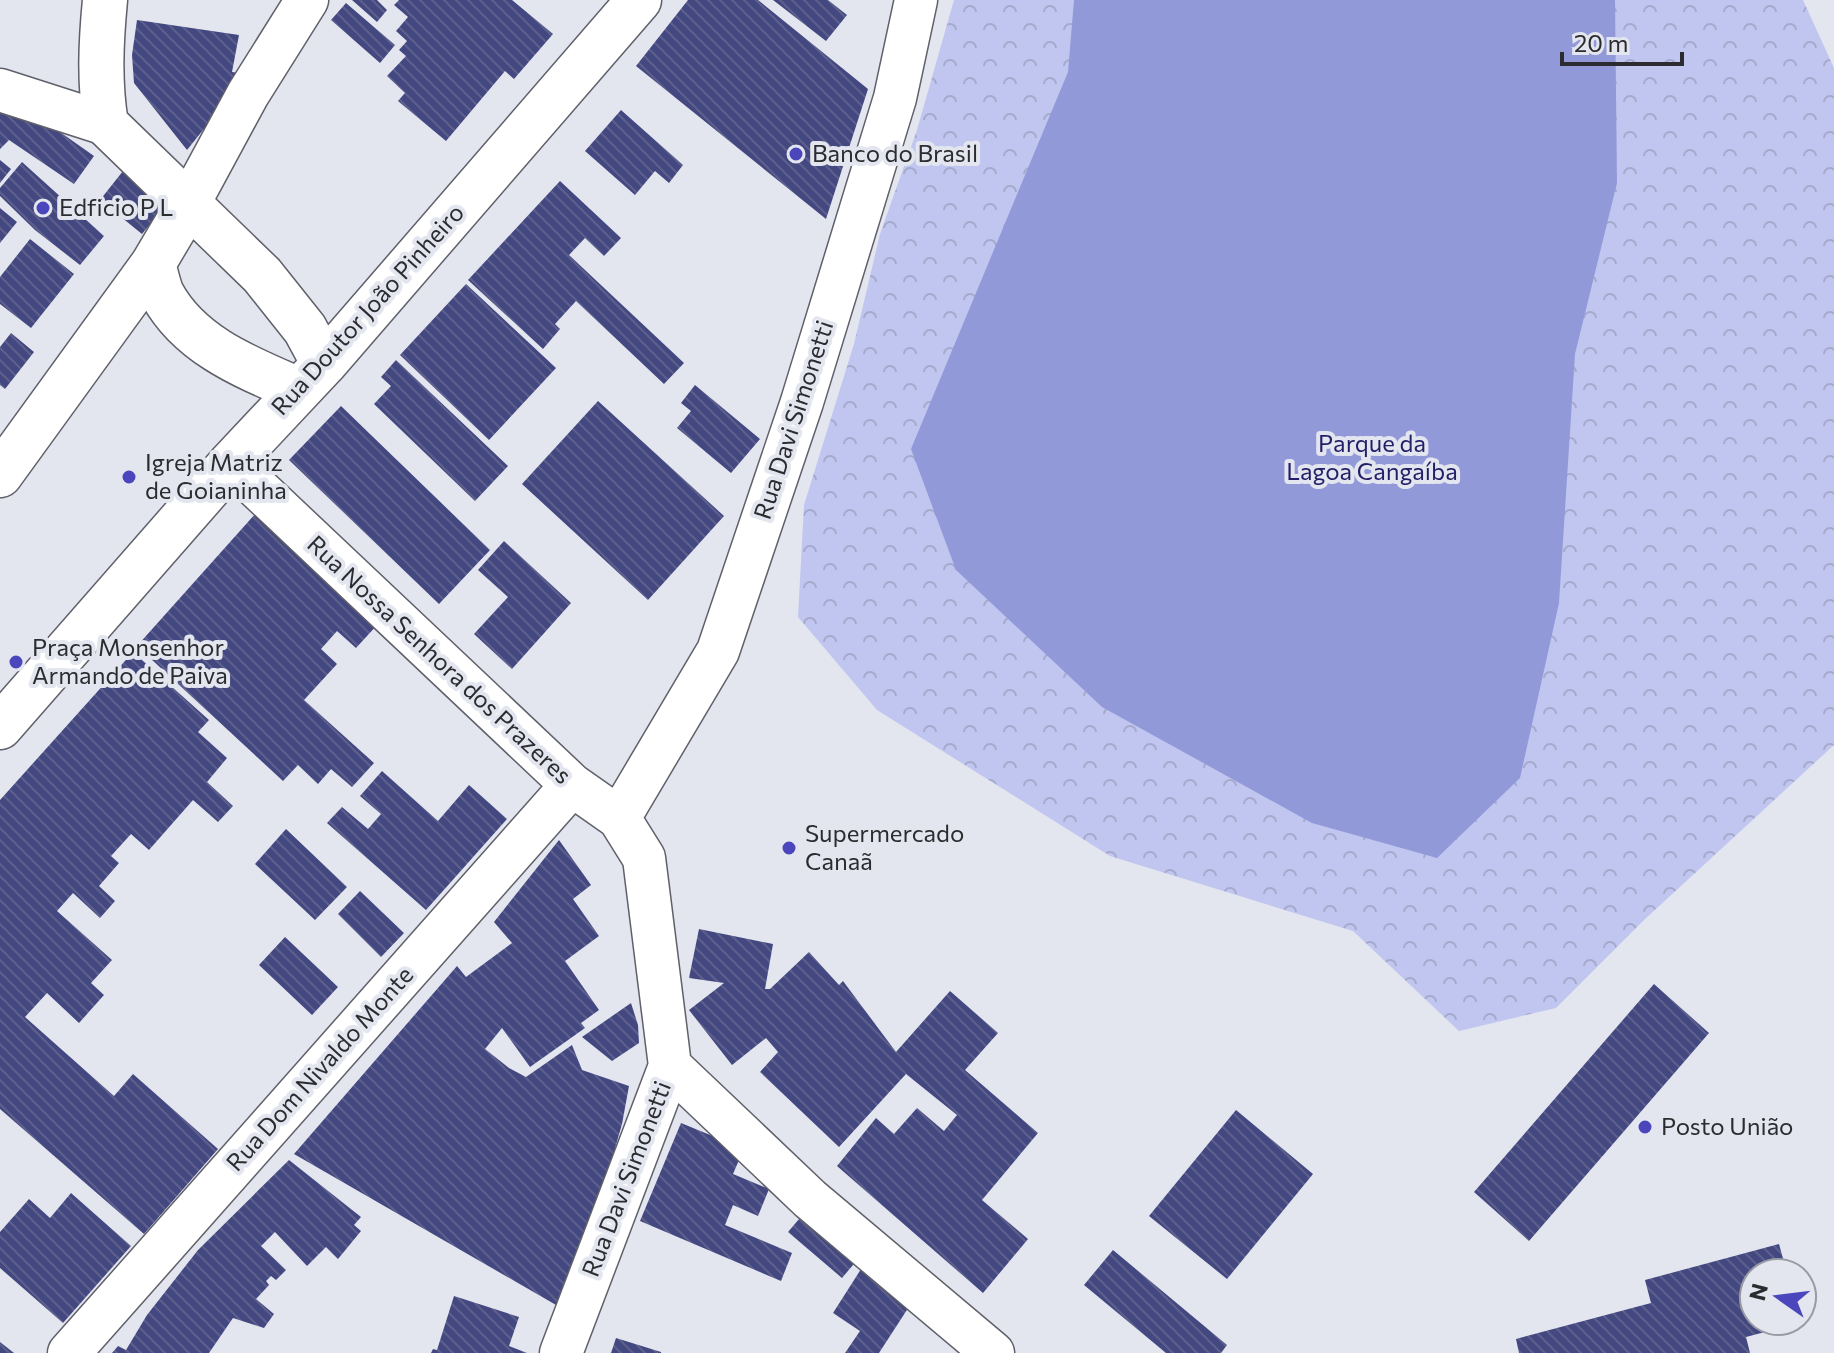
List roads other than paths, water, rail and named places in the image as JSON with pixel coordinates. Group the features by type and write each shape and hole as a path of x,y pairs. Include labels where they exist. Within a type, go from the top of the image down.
{"street":[{"path":"105,0 101,63 106,124"},
{"path":"0,475 153,264 248,94 307,0"},
{"name":"Rua Doutor João Pinheiro","path":"0,727 231,463 311,377 639,0"},
{"name":"Rua Davi Simonetti","path":"619,818 718,651 802,402 895,98 916,0"},
{"path":"0,90 106,124 262,275 305,329 311,377 221,353 189,329 162,293 153,264"},
{"name":"Rua Nossa Senhora dos Prazeres","path":"231,463 572,785 619,818 644,858"},
{"name":"Rua Dom Nivaldo Monte","path":"69,1353 572,785"},
{"name":"Rua Davi Simonetti","path":"561,1353 670,1066 644,858"},
{"path":"670,1066 810,1199 993,1353"}],"place":[{"name":"Banco do Brasil","path":"796,154"},
{"name":"Edficio P L","path":"43,208"},
{"name":"Igreja Matriz de Goianinha","path":"129,477"},
{"name":"Praça Monsenhor Armando de Paiva","path":"16,662"},
{"name":"Supermercado Canaã","path":"789,848"},
{"name":"Posto União","path":"1645,1127"}],"park label":[{"name":"Parque da Lagoa Cangaíba","path":"1372,458"}]}
